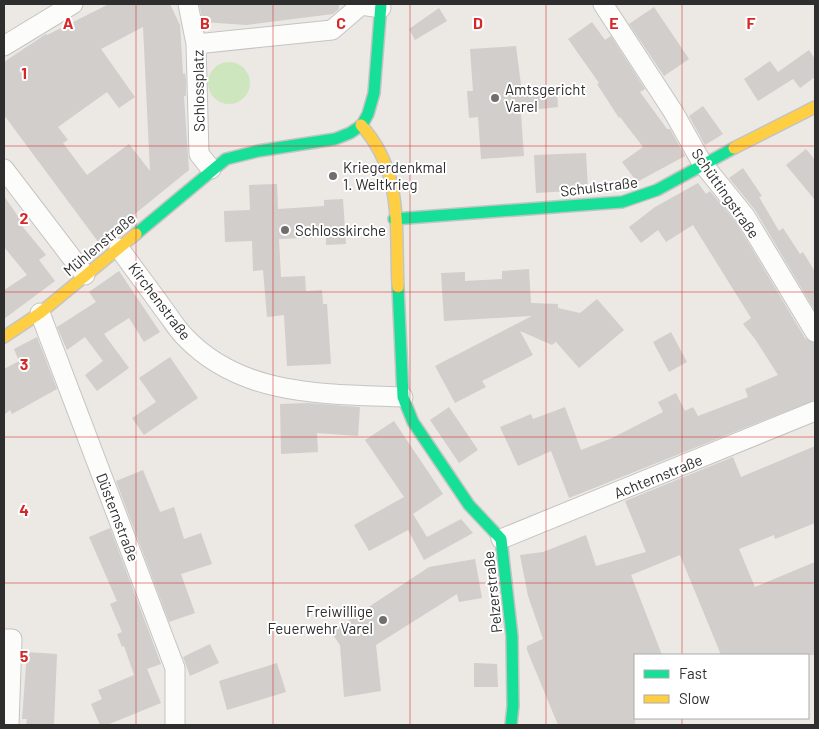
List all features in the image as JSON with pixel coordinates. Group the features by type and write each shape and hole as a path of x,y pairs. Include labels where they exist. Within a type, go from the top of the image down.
{"street":[{"path":"4,46 73,4"},
{"path":"188,4 196,44"},
{"name":"Schüttingstraße","path":"602,4 674,113 702,163 745,216 815,332"},
{"name":"Schlossplatz","path":"211,169 199,154 196,44 332,30 361,5 381,6"},
{"path":"211,169 238,154 329,140 347,134 362,125 371,106 379,51 381,6"},
{"name":"Schulstraße","path":"394,219 622,202 644,197 662,189 702,163 815,107"},
{"path":"362,125 379,144 388,163 393,185 403,397"},
{"path":"4,169 85,275"},
{"name":"Mühlenstraße","path":"4,337 40,312 119,248 211,169"},
{"name":"Kirchenstraße","path":"119,248 184,336 206,356 230,371 259,383 288,390 319,394 403,397"},
{"name":"Düsternstraße","path":"40,312 175,668 175,725"},
{"name":"Pelzerstraße","path":"403,397 413,422 469,505 501,539 512,636 513,706 511,725"},
{"name":"Achternstraße","path":"501,539 815,412"},
{"path":"4,639 12,638 9,725"}],"green space":[{"path":"229,62 244,68 250,83 244,98 229,104 214,98 208,83 214,68"}],"building":[{"path":"109,4 170,4 180,25 183,74 185,73 186,80 186,96 184,96 189,170 99,243 4,115 4,62 47,35","holes":["143,27 150,171 129,144 87,175 63,143 68,140 58,127 107,92 119,108 135,97 101,49"]},
{"path":"199,4 339,4 339,9 333,14 246,25 203,22"},
{"path":"654,7 689,59 664,76 629,24"},
{"path":"439,8 447,21 415,40 409,29"},
{"path":"592,22 605,40 611,36 645,89 640,92 667,129 670,129 685,156 637,182 622,162 643,147 619,118 597,84 599,83 568,39"},
{"name":"Amtsgericht Varel","path":"516,46 522,93 557,90 558,107 523,111 523,114 521,114 524,156 481,159 478,117 469,118 467,91 473,91 470,49"},
{"path":"809,50 815,59 815,77 800,88 793,79 758,101 744,79 770,61 778,72"},
{"path":"703,106 723,134 705,145 689,116"},
{"path":"806,149 815,160 815,200 786,165"},
{"path":"586,153 588,190 536,193 534,155"},
{"path":"743,168 762,196 759,197 779,231 783,228 800,254 803,252 815,272 815,311 755,210 729,178"},
{"path":"698,183 706,194 710,191 736,222 805,338 815,343 815,400 569,498 551,451 518,466 500,427 531,414 533,419 565,407 581,450 612,438 663,412 658,402 676,393 685,411 693,407 698,416 748,397 745,389 778,375 743,324 751,318 693,225 666,242 658,230 641,243 629,227 655,207"},
{"path":"277,184 278,209 324,206 324,200 343,199 346,244 326,245 326,237 279,239 281,277 305,276 306,291 322,290 323,304 327,304 331,364 287,366 284,315 267,317 263,270 253,271 252,241 225,242 224,211 250,210 249,185"},
{"path":"4,196 24,225 22,226 46,255 39,260 55,281 4,319 4,290 27,275 4,247"},
{"path":"529,269 531,303 558,304 558,308 580,313 597,299 624,330 579,368 556,342 552,345 520,331 533,355 482,381 486,387 455,403 435,366 532,316 444,321 441,273 465,272 465,281 502,279 502,271"},
{"path":"119,271 160,332 144,342 129,318 104,334 129,368 97,391 85,375 103,361 85,337 67,350 57,327 96,302 89,292"},
{"path":"671,332 687,362 669,372 653,342"},
{"path":"37,337 57,389 12,414 10,410 4,415 4,369 19,361 14,349"},
{"path":"170,357 198,398 144,435 132,418 156,402 139,378"},
{"path":"308,403 360,407 358,436 317,433 318,452 281,454 280,404"},
{"path":"449,407 478,450 459,463 430,420"},
{"path":"394,421 443,494 413,514 427,537 461,519 473,533 424,560 408,530 369,551 354,525 404,497 365,440"},
{"path":"815,446 815,523 775,539 774,535 739,549 755,587 815,562 815,655 721,654 680,555 631,575 662,654 634,654 635,725 558,725 527,650 527,646 543,639 528,596 520,555 543,552 586,535 596,566 646,552 625,501 733,457 741,477"},
{"path":"143,470 160,512 174,507 184,539 201,533 212,564 181,574 195,613 169,622 116,481"},
{"path":"110,528 161,664 147,669 161,703 107,725 100,725 91,704 102,699 98,690 134,675 124,646 122,647 117,634 122,632 110,604 117,601 89,537"},
{"path":"475,559 482,598 459,602 457,594 376,645 381,691 344,697 340,645 331,632 429,567"},
{"path":"210,644 219,663 190,676 183,657"},
{"path":"27,652 57,654 54,725 26,725 27,719 22,719"},
{"path":"277,663 286,692 227,710 219,681"},
{"path":"474,663 497,664 498,687 474,687"}],"traffic: fast":[{"path":"136,234 226,159 258,151 335,139 350,133 362,125 368,114 374,93 381,4"},
{"path":"394,219 622,202 657,190 734,148"},
{"path":"398,287 403,397 413,422 469,505 501,539 512,636 513,706 511,725"}],"traffic: slow":[{"path":"734,148 815,107"},
{"path":"361,125 375,143 391,181 396,222 398,287"},
{"path":"4,337 40,313 136,234"}],"place":[{"name":"Amtsgericht Varel","path":"495,98"},
{"name":"Kriegerdenkmal 1. Weltkrieg","path":"333,176"},
{"name":"Schlosskirche","path":"285,230"},
{"name":"Freiwillige Feuerwehr Varel","path":"383,620"}]}
